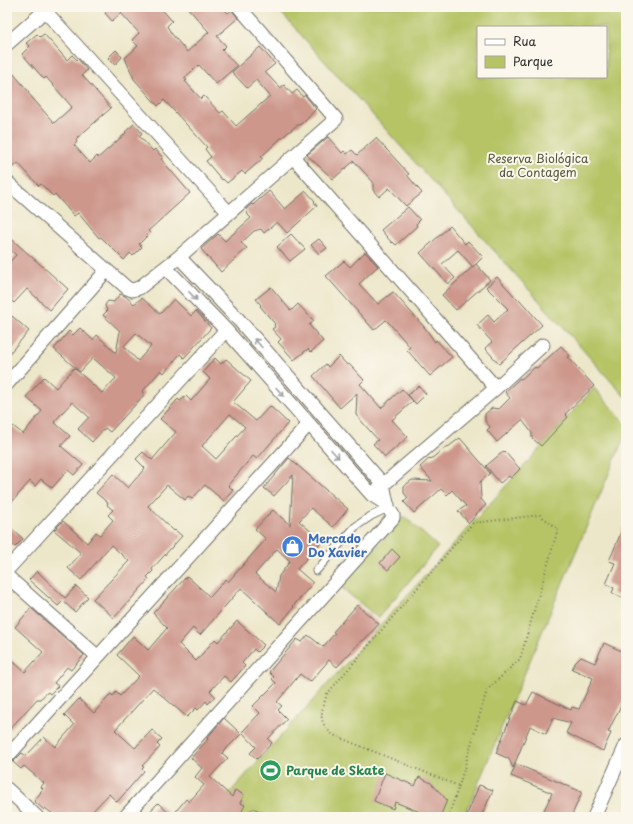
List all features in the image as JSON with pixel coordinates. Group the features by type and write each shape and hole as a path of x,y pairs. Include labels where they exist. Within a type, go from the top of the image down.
{"street":[{"path":"9,189 127,288 136,290 166,268 336,118 239,7"},
{"path":"7,44 47,9 229,212"},
{"path":"293,157 496,388"},
{"path":"125,817 392,520 393,515 388,507 383,484 270,356 179,257"},
{"path":"166,268 226,330 372,495 388,507"},
{"path":"7,384 106,271"},
{"path":"7,570 226,330"},
{"path":"372,495 496,388 543,345"},
{"path":"258,367 270,356"},
{"path":"7,757 309,424"},
{"path":"7,576 97,656"},
{"path":"594,817 626,746"},
{"path":"7,789 37,817"}],"lane":[{"path":"316,571 355,527 388,507"},
{"path":"246,817 254,813 264,817"}],"path":[{"path":"448,817 459,786 487,690 520,659 558,529 540,515 473,523 327,694 321,716 325,728 333,735 459,786"}],"green space":[{"name":"Reserva Biológica da Contagem","path":"276,7 626,7 626,398"},
{"path":"594,388 626,424 626,433 464,817 208,817"},
{"path":"404,516 438,547 378,618 341,587"}],"building":[{"path":"111,7 118,7 122,12 128,7 160,7 172,21 167,26 171,33 187,52 209,32 187,7 222,7 228,13 232,10 238,18 217,36 226,46 222,50 237,66 216,84 199,65 184,78 187,80 185,81 201,99 204,96 220,113 223,111 236,126 270,96 256,80 247,88 232,72 260,47 275,64 265,72 280,88 284,85 292,94 297,90 303,97 305,95 316,109 301,124 296,126 280,139 261,157 263,158 245,174 242,171 227,183 223,179 222,180 206,161 211,157 205,149 207,147 164,100 158,106 134,79 125,58 138,46 132,40 139,33 121,13 112,21 105,13"},
{"path":"37,34 40,37 44,34 67,60 72,55 77,60 78,59 87,70 82,75 111,108 77,138 77,142 74,145 90,163 97,156 98,158 134,124 142,133 139,136 153,151 155,149 163,158 161,159 190,193 148,231 150,233 139,244 142,247 133,256 130,253 124,260 101,237 99,238 78,213 74,216 55,194 53,196 41,184 39,186 18,163 14,167 7,161 7,66 54,123 72,107 46,77 44,79 22,54 30,46 26,43"},
{"path":"116,50 122,57 115,65 108,58"},
{"path":"328,137 342,153 344,151 347,154 352,150 357,155 376,138 409,174 407,175 422,193 406,206 389,188 379,197 373,190 373,182 354,161 333,179 307,155"},
{"path":"269,191 285,209 306,191 315,201 314,202 317,206 287,233 277,222 264,233 261,229 254,231 241,243 247,248 221,272 201,249 218,234 225,241 251,218 246,209"},
{"path":"408,207 420,220 416,224 417,226 396,245 393,242 392,243 381,230"},
{"path":"450,226 465,244 468,241 483,257 473,267 458,250 442,264 455,278 448,284 420,253"},
{"path":"291,234 305,249 290,261 277,247"},
{"path":"7,235 68,289 50,310 27,289 14,303 7,297 7,265 16,255 7,247"},
{"path":"319,239 327,248 319,254 311,245"},
{"path":"365,252 378,266 359,284 378,304 393,292 425,328 435,342 436,340 452,357 430,376 407,350 410,347 386,320 374,330 326,276 344,261 350,267"},
{"path":"476,264 490,280 456,310 442,295"},
{"path":"497,277 542,325 499,364 485,348 492,342 477,325 488,315 494,322 508,309 486,287"},
{"path":"271,287 291,311 298,304 314,321 309,325 323,341 311,352 308,349 294,360 278,342 281,339 272,329 275,327 275,324 256,299"},
{"path":"120,294 125,296 134,304 142,298 160,314 174,299 191,316 196,311 211,328 184,358 180,354 164,373 161,370 142,392 145,394 110,432 105,428 92,442 78,429 89,417 72,402 54,422 70,436 61,446 83,465 74,475 68,470 52,488 41,479 35,486 30,481 12,502 7,498 7,432 13,426 23,434 42,411 26,397 44,377 56,388 74,368 102,393 116,378 93,358 80,372 54,349 69,331 73,335 80,328 93,340 97,335 116,353 120,331 103,315 107,311 105,305 108,301 114,302","holes":["136,333 151,346 138,361 124,346"]},
{"path":"12,316 29,331 7,356 7,322"},
{"path":"561,346 570,356 568,357 594,386 565,414 568,417 541,446 532,438 532,433 522,420 497,442 487,430 490,427 485,421 485,414 492,408 499,409 510,398 505,392 520,378 521,379 535,367 537,368"},
{"path":"339,356 364,380 360,384 381,408 402,389 413,401 392,420 408,437 385,457 373,444 378,440 356,415 357,393 340,408 313,376 326,364 328,367"},
{"path":"215,358 221,364 226,359 251,381 233,402 256,421 270,406 288,423 257,459 253,456 228,485 233,490 224,501 205,485 192,499 188,496 185,500 167,485 148,506 174,531 175,530 182,536 152,569 153,571 147,577 149,579 114,618 93,599 129,561 111,545 81,580 68,568 81,553 54,530 63,521 87,543 96,532 100,535 113,520 108,515 113,510 107,505 108,503 96,493 113,474 128,488 145,468 136,459 143,452 152,460 176,432 160,419 178,399 180,401 186,396 191,401 210,379 203,372","holes":["230,414 245,427 216,459 202,446"]},
{"path":"419,386 426,394 416,404 408,395"},
{"path":"460,438 490,473 480,482 481,499 486,505 469,523 458,511 466,506 452,490 447,495 441,489 414,513 404,502 408,498 404,493 404,486 412,480 432,481 420,467 430,458 431,459"},
{"path":"504,451 520,469 511,478 509,476 500,483 486,466"},
{"path":"289,458 348,509 333,527 311,508 299,521 322,541 297,569 313,583 280,624 241,588 200,635 193,628 179,644 196,661 215,639 218,642 237,621 264,645 257,652 254,649 242,663 245,666 231,682 224,676 210,691 215,696 208,704 206,701 198,710 196,708 187,717 153,688 115,730 135,748 152,730 162,739 157,744 160,747 142,766 144,767 142,769 144,771 117,802 109,794 87,817 58,817 45,808 44,810 34,801 43,789 41,787 44,783 24,766 21,769 13,762 22,753 26,756 44,737 55,747 74,725 64,715 79,699 94,713 111,694 113,696 116,692 120,696 139,676 117,655 133,636 148,650 167,628 153,613 187,576 210,597 226,579 228,582 266,539 255,529 273,510 290,525 293,475 274,496 264,488","holes":["277,549 290,561 279,576 276,592 255,574"]},
{"path":"626,521 626,599 612,593 614,588 606,584 615,563 609,561"},
{"path":"11,528 23,539 15,547 7,540 7,533"},
{"path":"392,549 400,557 388,570 380,563"},
{"path":"37,571 65,598 76,586 88,597 75,612 63,601 58,606 29,580"},
{"path":"357,605 379,624 337,667 329,660 311,681 300,674 277,702 282,706 278,710 287,719 268,739 272,743 257,759 250,753 256,747 242,732 260,713 253,706 276,683 272,679 274,677 269,672 297,639 302,642 308,635 323,647 335,633 333,632"},
{"path":"31,608 84,655 71,670 67,667 54,683 58,686 50,694 48,692 40,699 37,699 7,732 7,656 25,672 43,652 15,627"},
{"path":"604,643 626,653 626,695 608,732 611,733 603,751 566,733 571,723 553,718 546,734 530,726 513,768 509,759 496,753 517,701 526,705 533,692 571,710 572,707 579,709 593,678 572,669 581,657 595,663"},
{"path":"224,718 241,734 222,753 228,758 210,777 232,797 235,790 244,795 240,803 245,805 239,817 145,817 158,803 172,816 186,799 189,802 204,785 195,777 202,768 191,758"},
{"path":"516,764 582,792 571,817 541,817 552,793 511,776"},
{"path":"385,773 415,786 419,777 431,783 447,800 440,817 432,817 395,802 393,809 374,801"},
{"path":"479,785 493,790 481,817 466,817"}],"place":[{"name":"Mercado Do Xavier","path":"293,546"},
{"name":"Parque de Skate","path":"270,771"}]}
